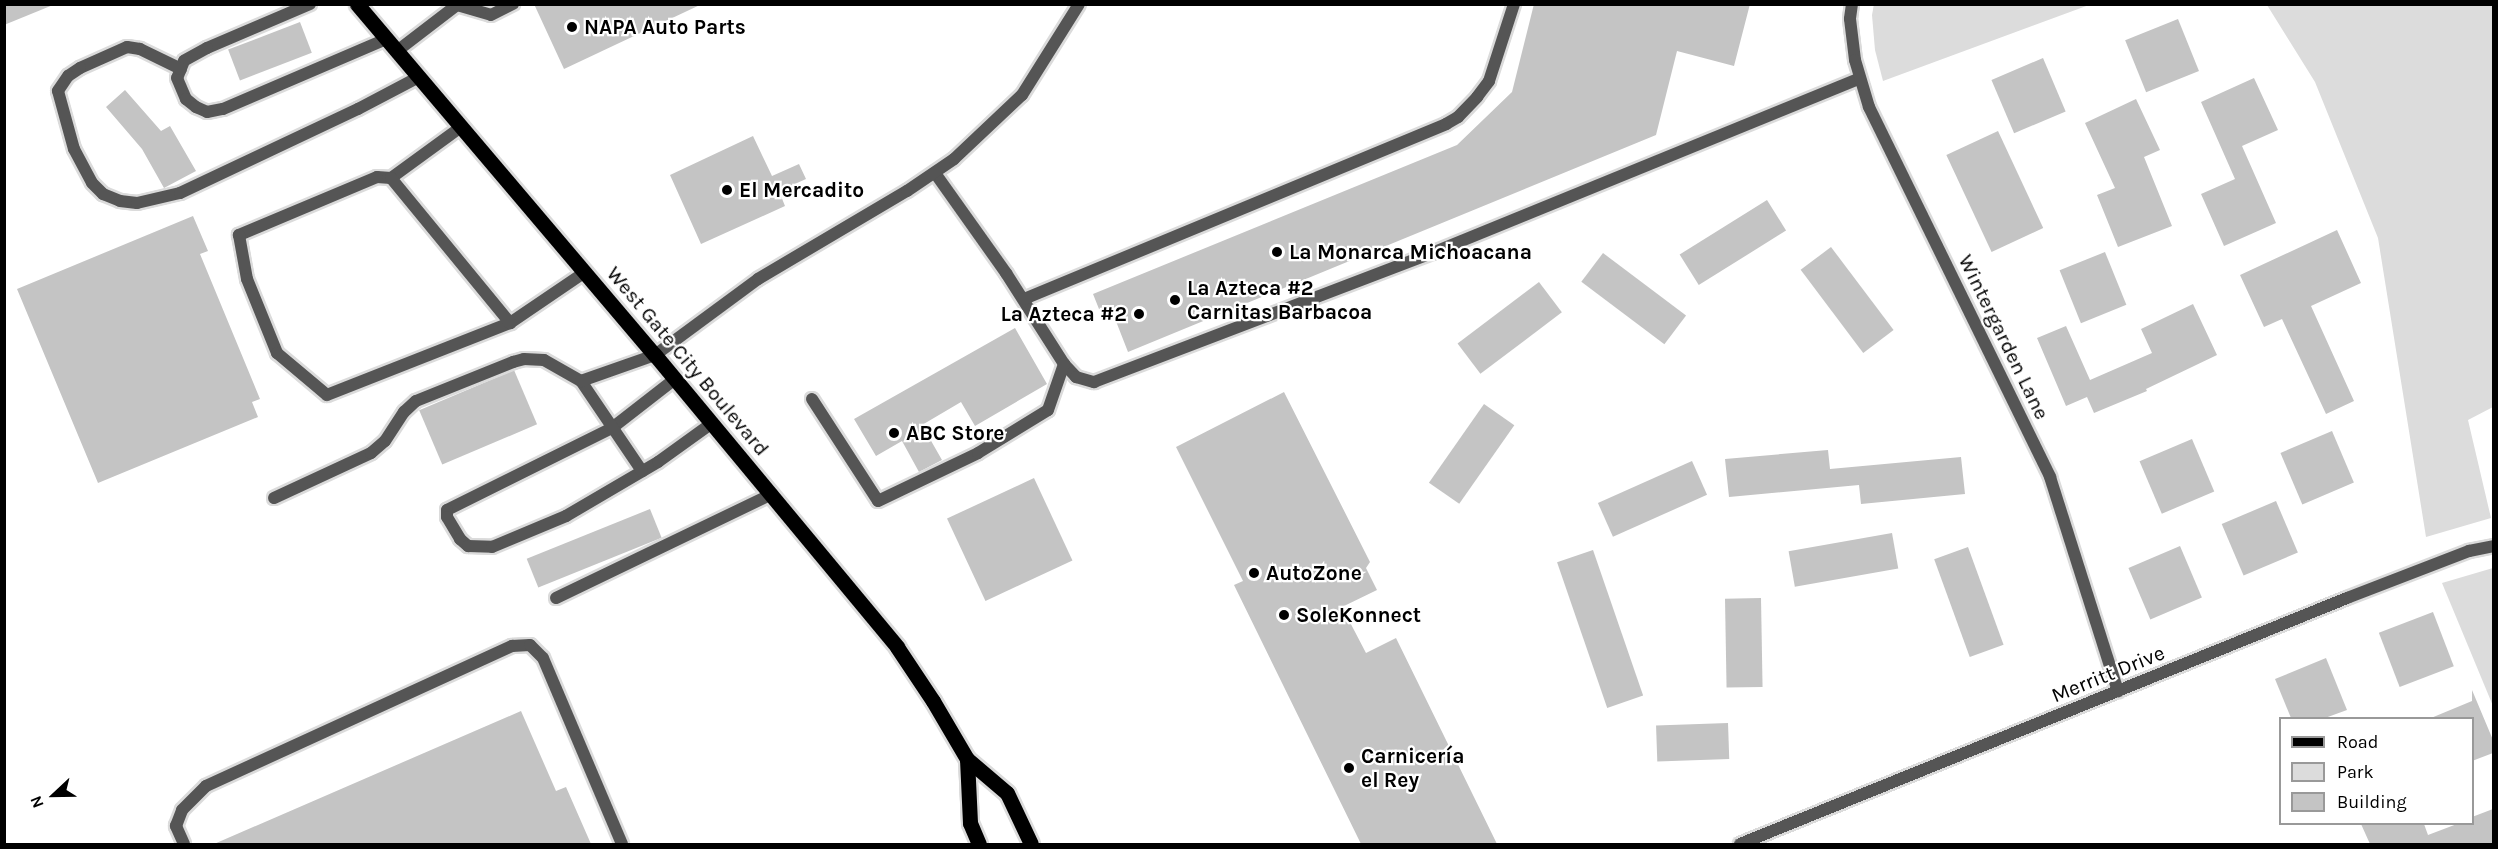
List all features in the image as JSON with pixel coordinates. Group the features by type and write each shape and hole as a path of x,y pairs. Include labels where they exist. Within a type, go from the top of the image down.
{"main road":[{"name":"West Gate City Boulevard","path":"357,4 675,378 897,646 933,700 967,759 1007,793 1031,844"},
{"name":"West Gate City Boulevard","path":"967,759 970,823 979,844"}],"street":[{"path":"310,4 207,48 184,61 177,78 186,99 207,112 223,109 386,39"},
{"path":"397,51 457,5 491,15 513,4"},
{"path":"581,381 655,355 758,279 954,159 1022,95 1079,4"},
{"path":"1024,299 1446,124 1458,117 1489,81 1514,4"},
{"name":"Wintergarden Lane","path":"1851,4 1850,19 1860,78 1869,107 2050,477 2118,691"},
{"path":"181,69 140,49 127,47 80,68 68,76 58,91 60,107 74,149 92,183 103,194 120,201 137,203 180,193 358,109 419,77"},
{"path":"935,172 1024,299 1064,364 1076,377 1094,382 1432,253 1860,78"},
{"path":"461,127 391,178 377,177 238,236 247,279 277,353 327,395 510,323 585,272"},
{"path":"391,178 510,323"},
{"path":"274,498 371,453 385,441 404,412 416,401 524,359 544,360 581,381 642,471"},
{"path":"812,399 878,501 978,453 1048,410 1064,364"},
{"path":"675,378 612,428 447,510 447,517 460,539 468,546 492,547 566,516 658,462 712,423"},
{"path":"556,598 772,494"},
{"name":"Merritt Drive","path":"1740,844 2347,597 2469,551 2493,546"},
{"path":"184,844 176,826 182,810 206,786 512,646 530,645 543,658 622,844"}],"green space":[{"path":"1874,4 2089,5 1883,81 1875,50 1872,15"},
{"path":"2267,5 2493,5 2493,407 2468,420 2491,518 2426,537 2378,238 2315,82"},
{"path":"2494,568 2493,706 2442,583"}],"building":[{"path":"4,4 52,4 53,5 4,25"},
{"path":"534,4 702,4 564,69"},
{"path":"1534,4 1750,4 1734,66 1677,51 1656,135 1128,352 1112,311 1099,309 1093,294 1457,145 1512,92"},
{"path":"2178,19 2199,71 2146,92 2125,40"},
{"path":"300,22 312,53 240,80 228,50"},
{"path":"2043,58 2066,111 2014,133 1991,80"},
{"path":"2254,78 2278,130 2242,146 2276,223 2224,246 2201,194 2235,179 2201,102"},
{"path":"125,90 161,131 170,126 196,171 164,188 142,149 106,107"},
{"path":"2136,99 2160,150 2144,157 2172,226 2118,247 2097,195 2115,188 2085,123"},
{"path":"1998,131 2043,228 1992,252 1946,155"},
{"name":"El Mercadito","path":"753,136 772,176 799,164 806,179 779,191 785,206 701,244 670,175"},
{"path":"1767,200 1786,231 1699,285 1680,255"},
{"path":"193,216 208,251 200,254 260,399 252,402 258,417 98,483 17,289"},
{"path":"2337,230 2361,283 2311,306 2354,401 2326,414 2282,319 2264,327 2240,275"},
{"path":"1831,247 1894,330 1863,353 1801,270"},
{"path":"2105,252 2126,305 2081,323 2060,270"},
{"path":"1603,253 1686,316 1664,344 1581,282"},
{"path":"1539,282 1562,312 1480,374 1458,343"},
{"path":"2193,304 2217,355 2146,389 2147,391 2094,413 2087,397 2066,406 2037,338 2066,326 2090,380 2152,353 2141,329"},
{"path":"1015,328 1047,384 975,426 961,402 922,425 942,460 919,472 902,441 876,456 854,419"},
{"path":"514,370 537,424 442,465 419,410"},
{"path":"1284,392 1370,562 1366,568 1377,590 1342,607 1366,653 1396,638 1497,844 1361,844 1234,585 1243,581 1176,447"},
{"path":"1484,404 1514,425 1459,504 1429,483"},
{"path":"2332,431 2354,483 2302,504 2280,453"},
{"path":"2192,439 2214,491 2162,514 2140,461"},
{"path":"1828,450 1830,469 1961,457 1965,494 1861,504 1859,485 1729,497 1725,459"},
{"path":"1692,461 1707,495 1613,537 1598,503"},
{"path":"1034,478 1072,560 985,601 947,519"},
{"path":"2276,501 2298,553 2244,576 2222,524"},
{"path":"650,509 662,538 538,588 527,559"},
{"path":"1892,533 1898,568 1795,587 1789,551"},
{"path":"2180,546 2202,598 2150,619 2128,568"},
{"path":"1968,547 2004,645 1970,657 1934,559"},
{"path":"1593,550 1643,696 1607,708 1557,562"},
{"path":"1761,598 1763,687 1727,688 1725,599"},
{"path":"2433,612 2454,666 2400,687 2379,633"},
{"path":"2326,658 2347,710 2328,717 2291,717 2275,679"},
{"path":"2472,690 2493,740 2493,753 2474,760 2474,717 2433,717 2472,701"},
{"path":"521,711 556,791 566,787 591,844 214,844"},
{"path":"1728,723 1729,759 1657,761 1656,726"},
{"path":"2493,809 2493,844 2370,844 2361,825 2424,825 2428,835 2454,825 2474,825 2474,816"}],"place":[{"name":"NAPA Auto Parts","path":"572,27"},
{"name":"El Mercadito","path":"727,190"},
{"name":"La Monarca Michoacana","path":"1277,252"},
{"name":"La Azteca #2 Carnitas Barbacoa","path":"1175,300"},
{"name":"La Azteca #2","path":"1139,314"},
{"name":"ABC Store","path":"894,433"},
{"name":"AutoZone","path":"1254,573"},
{"name":"SoleKonnect","path":"1284,615"},
{"name":"Carnicería el Rey","path":"1349,768"}]}
